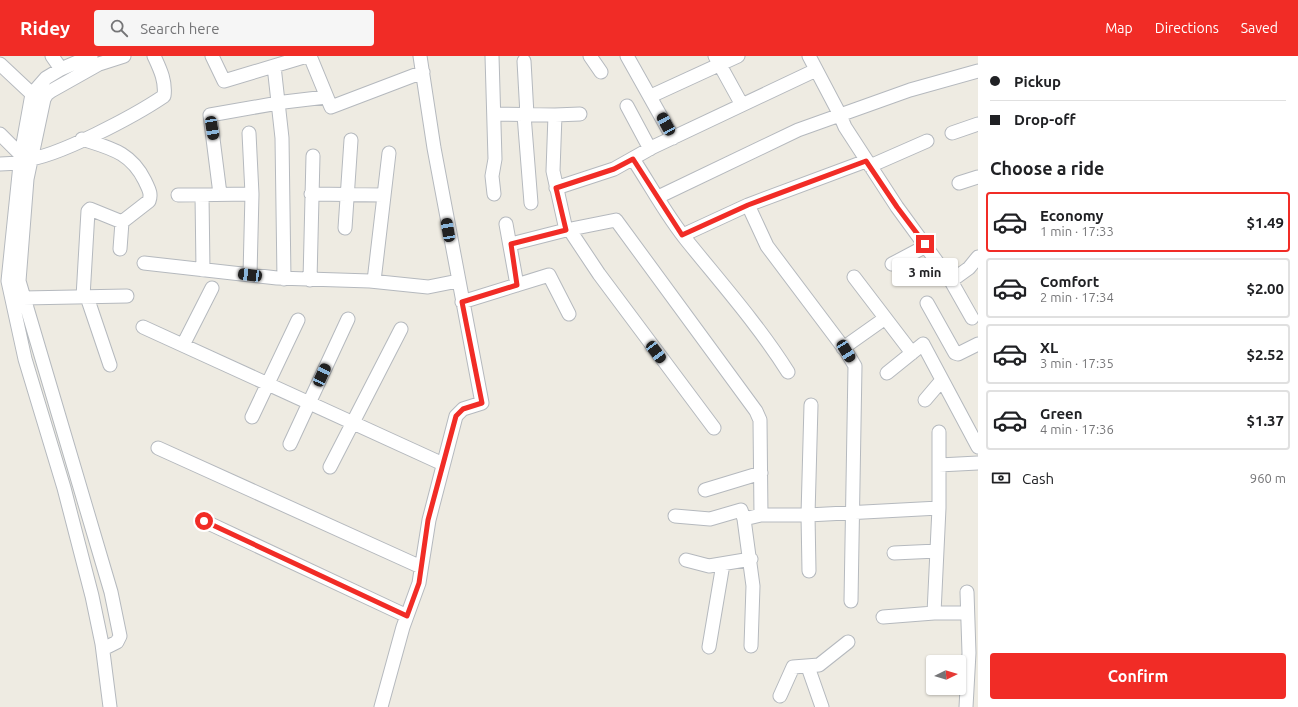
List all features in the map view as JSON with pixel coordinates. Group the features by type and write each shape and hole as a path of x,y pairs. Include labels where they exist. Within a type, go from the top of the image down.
{"street":[{"path":"52,56 61,69"},
{"path":"91,56 61,69 46,78 32,94 9,265 10,296 25,359 64,488 92,596 103,649 110,707"},
{"path":"23,159 46,94 100,64 124,56"},
{"path":"0,164 62,149 145,109 164,96 165,87 154,56"},
{"path":"212,56 224,81 308,56 326,97 331,107 334,108 423,72"},
{"path":"381,707 407,616 419,583 428,520 456,416 463,409 482,403 434,148 420,56"},
{"path":"492,56 495,159 492,176 494,194"},
{"path":"590,56 601,72"},
{"path":"628,56 673,138"},
{"path":"651,96 717,60 738,56"},
{"path":"809,56 845,127 897,207 951,281 972,318"},
{"path":"717,60 742,105"},
{"path":"524,61 525,115 531,203"},
{"path":"0,64 32,94"},
{"path":"274,66 282,138 284,279"},
{"path":"556,188 614,169 650,149 816,70"},
{"path":"658,197 798,130 910,90 978,71"},
{"path":"220,194 210,115 278,103 326,97"},
{"path":"627,106 650,149"},
{"path":"494,114 554,116 580,114"},
{"path":"554,116 553,171 567,230 714,428"},
{"path":"952,133 978,124"},
{"path":"249,133 252,194 250,275"},
{"path":"0,134 23,159 27,178 19,266 19,281 22,298 111,592 120,636 117,642 103,649"},
{"path":"82,139 116,150 128,158 143,176 150,191 149,201 122,222 120,249"},
{"path":"346,228 346,195 351,140"},
{"path":"682,235 748,205 927,141"},
{"path":"374,282 389,153"},
{"path":"310,280 313,156"},
{"path":"633,159 682,235 774,349 788,372"},
{"path":"959,183 978,177"},
{"path":"178,195 252,194"},
{"path":"311,194 384,195"},
{"path":"202,195 204,270"},
{"path":"748,205 767,246 855,366 856,381 851,601"},
{"path":"110,365 85,297 88,211 90,209 122,222"},
{"path":"511,244 616,220 756,411 760,420 761,516"},
{"path":"506,224 511,244 517,285"},
{"path":"892,264 926,246"},
{"path":"951,281 969,268 978,257"},
{"path":"144,263 284,279 374,282 428,287 458,281"},
{"path":"462,302 549,276 569,314"},
{"path":"854,278 912,353"},
{"path":"182,345 212,288"},
{"path":"22,298 127,296"},
{"path":"927,303 955,353 958,354 978,344"},
{"path":"843,348 884,318"},
{"path":"290,444 348,319"},
{"path":"252,417 298,320"},
{"path":"144,326 182,345 443,464"},
{"path":"330,468 401,329"},
{"path":"887,373 923,344 978,447"},
{"path":"925,400 942,380"},
{"path":"809,571 808,515 811,405"},
{"path":"934,613 939,508 939,432"},
{"path":"158,448 422,567"},
{"path":"939,465 978,463"},
{"path":"705,490 761,473"},
{"path":"744,519 761,516 939,508"},
{"path":"675,516 710,519 741,510 751,559 753,586 751,646"},
{"path":"204,521 407,616"},
{"path":"894,553 937,551"},
{"path":"686,560 701,565 724,564 751,559"},
{"path":"709,647 724,564"},
{"path":"966,707 973,651 967,613 968,592"},
{"path":"883,617 934,613 967,613"},
{"path":"780,696 793,667 819,665 848,642"},
{"path":"808,667 822,707"}],"route":[{"path":"204,521 407,616 419,583 428,520 456,416 463,409 482,403 462,302 486,296 517,285 511,244 566,230 556,188 614,169 633,159 682,235 790,188 866,161 897,207 925,244"}]}
